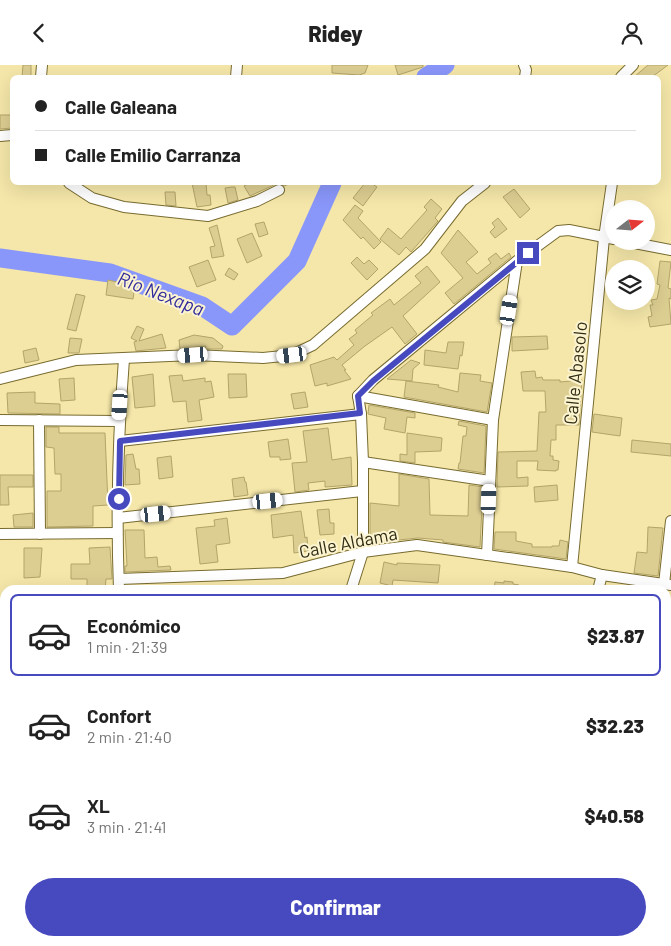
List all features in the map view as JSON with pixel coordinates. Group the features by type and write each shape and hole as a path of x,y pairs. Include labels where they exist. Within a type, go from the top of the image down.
{"street":[{"path":"623,75 632,65"},
{"path":"72,185 92,199 124,207 208,216 257,201 279,190"},
{"path":"0,379 76,360 193,355 263,358 292,355 312,345 425,249 462,201 482,185"},
{"name":"Calle Abasolo","path":"611,200 612,185"},
{"path":"358,396 373,381 517,261 558,231 569,230 605,238"},
{"path":"655,247 671,250"},
{"name":"Calle Abasolo","path":"572,567 608,250"},
{"path":"487,555 493,420 517,261"},
{"path":"119,585 117,533 119,421 124,359"},
{"path":"353,585 363,552 363,462 358,396"},
{"path":"358,396 493,420"},
{"path":"120,441 360,413"},
{"path":"0,420 119,421"},
{"path":"39,420 40,533"},
{"path":"363,462 490,481"},
{"path":"118,518 362,491"},
{"path":"668,584 671,521"},
{"path":"0,534 117,533"},
{"name":"Calle Aldama","path":"119,579 283,573 363,552 417,545 572,567 602,575 668,584"},
{"path":"599,585 602,575"}],"building":[{"path":"23,65 31,65 31,75 22,75"},
{"path":"332,65 368,65 365,73 359,75 332,73"},
{"path":"395,65 423,65 423,67 398,75"},
{"path":"648,65 668,65 655,75 636,75"},
{"path":"0,115 10,115 10,128 0,129"},
{"path":"192,185 206,185 207,195 210,195 211,205 197,207"},
{"path":"246,185 274,185 250,196 244,186"},
{"path":"363,185 374,185 377,187 363,206 353,198"},
{"path":"235,187 238,200 228,203 225,188"},
{"path":"514,189 530,209 520,218 503,197"},
{"path":"165,192 175,192 176,206 166,205"},
{"path":"431,199 442,209 435,218 438,221 411,252 406,247 399,255 380,239 388,228 401,239 427,210 424,207"},
{"path":"355,205 363,211 358,218 381,242 374,249 363,237 361,239 343,220"},
{"path":"498,218 507,229 495,238 490,232 495,227 492,223"},
{"path":"264,222 268,234 259,237 255,224"},
{"path":"217,225 224,256 212,258 210,247 215,246 209,228"},
{"path":"458,230 478,252 466,262 477,274 491,263 488,259 496,253 501,259 509,253 511,257 454,304 445,293 463,278 441,253"},
{"path":"252,233 262,256 247,263 237,239"},
{"path":"357,257 364,264 369,260 378,269 367,280 351,263"},
{"path":"208,260 216,280 197,287 189,267"},
{"path":"660,261 671,262 668,288 671,289 671,299 669,298 671,324 650,327 648,317 652,316 651,310 655,310 655,299 657,299 660,285 657,284"},
{"path":"427,266 440,282 403,316 417,334 405,344 392,327 342,365 351,379 327,386 327,383 315,386 310,365 334,357 337,360 354,345 349,339 357,333 355,330 373,315 371,313 390,299 394,305 421,283 415,276"},
{"path":"229,268 238,274 234,280 225,275"},
{"path":"108,280 135,286 133,299 106,295"},
{"path":"76,294 85,296 76,331 67,329"},
{"path":"137,326 144,329 139,341 162,334 166,348 136,351 134,342 137,341 131,338"},
{"path":"194,335 213,338 223,346 222,349 205,349 206,346 180,349 179,340"},
{"path":"547,336 548,349 512,351 512,337"},
{"path":"70,338 82,339 79,353 68,353"},
{"path":"448,342 464,342 458,369 424,365 425,350 446,353"},
{"path":"36,348 39,360 25,363 23,351"},
{"path":"411,360 420,363 413,369 412,381 387,379"},
{"path":"535,371 536,378 542,377 543,380 560,380 560,382 582,380 579,425 556,425 556,440 551,440 550,456 553,456 553,460 559,461 558,470 537,470 538,461 517,461 517,478 528,477 528,486 497,487 498,452 537,451 539,412 546,412 545,391 523,391 521,372"},
{"path":"460,373 481,375 480,381 492,383 487,412 404,397 406,381 439,385 438,387 458,392"},
{"path":"153,374 155,406 135,408 132,377"},
{"path":"228,374 246,374 247,397 229,398"},
{"path":"182,375 183,381 205,378 205,382 211,381 214,397 199,400 202,420 188,422 186,401 173,402 169,376"},
{"path":"74,378 75,400 61,401 59,379"},
{"path":"35,392 35,403 60,404 60,414 8,413 7,393"},
{"path":"305,392 308,407 294,409 291,394"},
{"path":"369,405 415,413 415,418 407,417 405,433 384,429 386,418 368,414"},
{"path":"594,414 622,418 620,436 592,432"},
{"path":"459,421 486,426 484,473 458,469 463,436 466,436 467,427 458,425"},
{"path":"46,427 59,427 59,433 105,433 108,505 93,506 93,526 47,527 47,491 61,491 61,474 55,474 54,448 46,447"},
{"path":"328,428 332,460 351,457 352,485 325,487 325,481 308,483 309,490 295,492 292,463 307,462 303,431"},
{"path":"407,433 442,438 441,451 415,452 415,463 400,461 400,454 407,455"},
{"path":"288,439 291,459 280,460 280,457 270,457 268,442"},
{"path":"632,440 671,444 671,456 631,452"},
{"path":"133,454 136,469 139,469 140,484 125,485 126,455"},
{"path":"171,456 173,477 159,479 157,458"},
{"path":"399,474 429,479 430,515 468,516 469,485 483,487 480,547 443,542 443,540 418,538 370,543 370,503 399,506"},
{"path":"0,475 33,475 33,487 8,487 9,505 0,505"},
{"path":"244,477 248,495 234,497 232,479"},
{"path":"557,485 558,500 535,502 534,487"},
{"path":"329,509 330,523 334,523 334,534 320,535 317,510"},
{"path":"301,511 308,551 294,553 293,535 273,538 271,515"},
{"path":"33,513 33,527 14,527 13,515"},
{"path":"227,518 230,543 216,545 218,562 200,564 196,528 215,526 214,520"},
{"path":"648,527 663,528 658,576 634,573 637,552 647,553"},
{"path":"125,530 144,530 145,558 157,557 158,567 170,566 171,570 125,572 125,566 127,566"},
{"path":"495,532 516,532 516,541 532,544 532,547 559,546 560,540 568,542 566,559 494,549"},
{"path":"110,547 112,579 106,579 105,585 87,585 87,579 71,579 71,564 90,564 89,548"},
{"path":"24,548 42,548 40,577 24,578"},
{"path":"384,562 397,565 397,563 440,565 438,583 393,580 392,585 380,583"},
{"path":"504,581 513,582 513,584 519,585 495,585 495,582 504,583"}],"waterway":[{"name":"Rio Nexapa","path":"429,75 445,65"},
{"name":"Rio Nexapa","path":"0,258 110,273 202,306 232,326 297,261 331,185"}],"route":[{"path":"119,499 120,441 360,413 358,396 373,381 528,253"}]}
